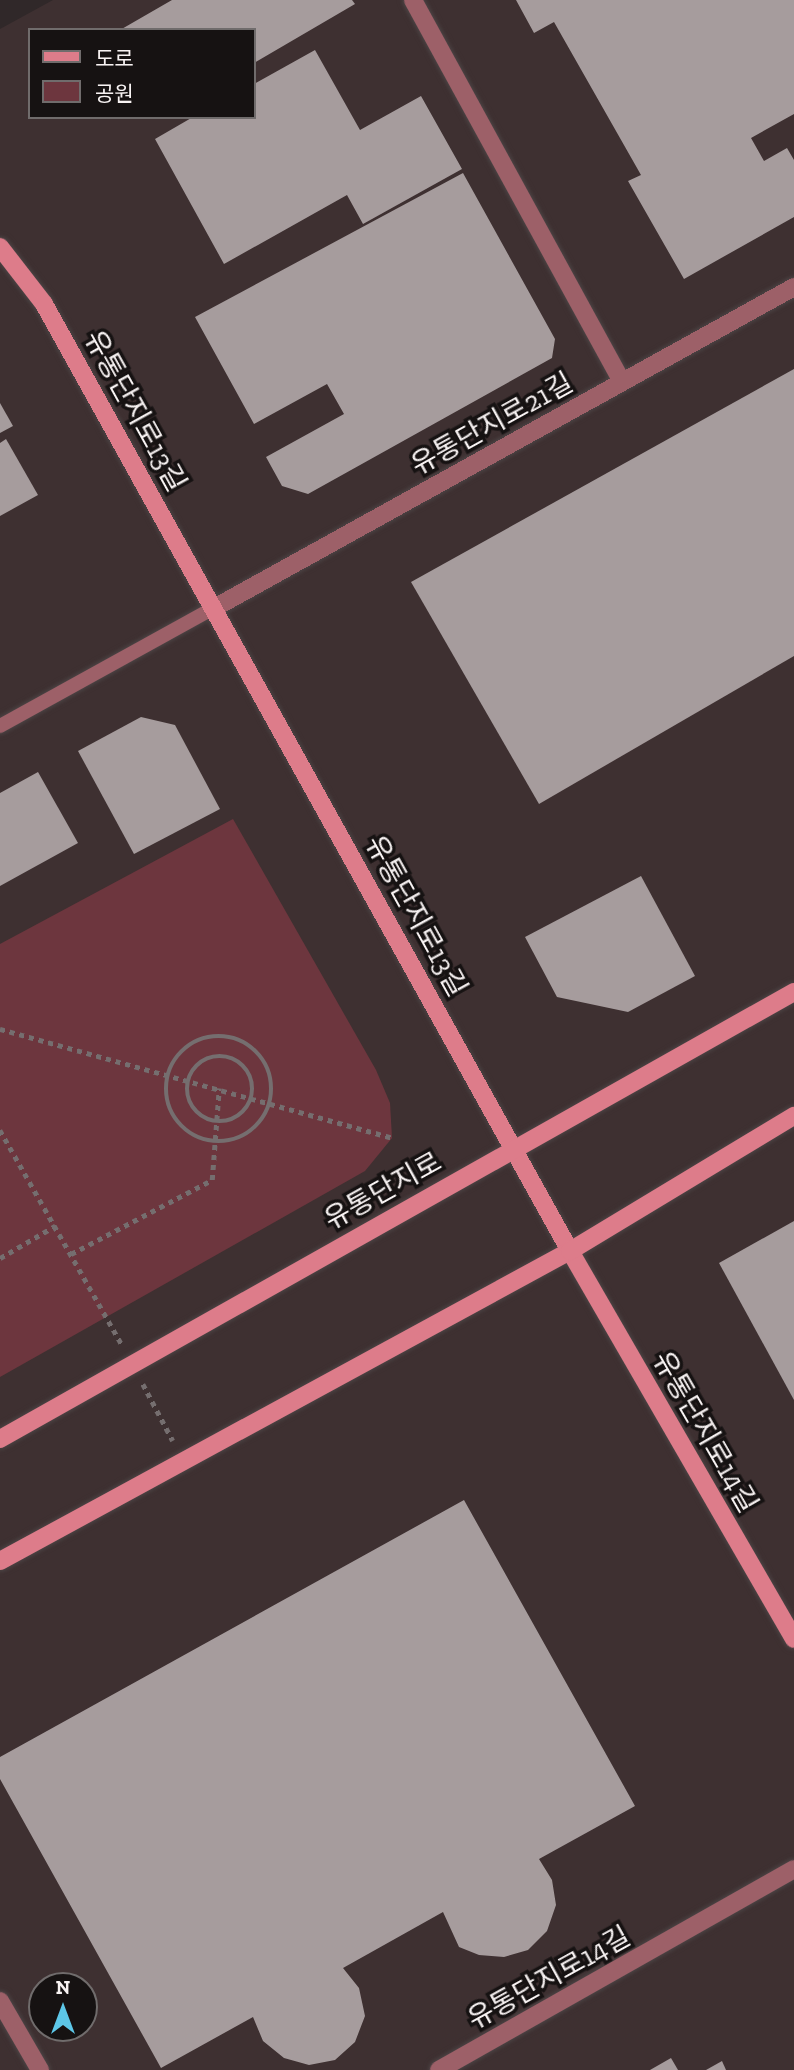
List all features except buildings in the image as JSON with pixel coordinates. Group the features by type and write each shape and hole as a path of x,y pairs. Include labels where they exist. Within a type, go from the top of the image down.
{"main road":[{"name":"유통단지로13길","path":"0,247 44,304 215,607 570,1251"},
{"name":"유통단지로","path":"0,1439 794,992"},
{"path":"0,1561 570,1251 794,1116"},
{"name":"유통단지로14길","path":"570,1251 794,1639"}],"street":[{"path":"413,0 622,382"},
{"name":"유통단지로21길","path":"215,607 794,287"},
{"name":"유통단지로14길","path":"439,2070 794,1869"},
{"path":"0,2001 40,2070"}],"lane":[{"path":"0,726 215,607"}],"path":[{"path":"0,1029 391,1138"},
{"path":"201,1038 236,1038 265,1060 271,1077 270,1103 256,1128 241,1138 215,1142 190,1135 177,1123 169,1108 166,1074 174,1059 201,1038"},
{"path":"228,1057 237,1061 250,1077 251,1097 238,1116 217,1121 196,1112 187,1091 188,1080 208,1058 228,1057"},
{"path":"71,1254 212,1180 219,1088"},
{"path":"0,1132 132,1363 183,1460"},
{"path":"0,1258 55,1227"}],"shaded area":[{"path":"53,0 794,0 794,2070 0,2070 0,29"}],"green space":[{"path":"233,819 376,1070 390,1103 392,1138 365,1171 0,1377 0,944"}]}
